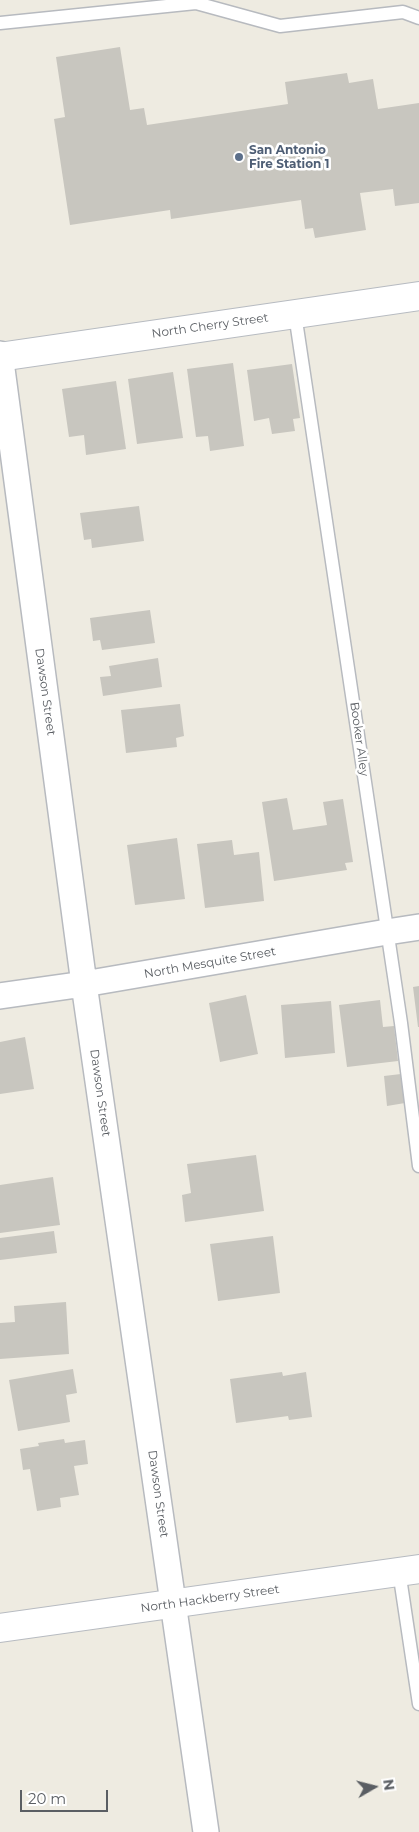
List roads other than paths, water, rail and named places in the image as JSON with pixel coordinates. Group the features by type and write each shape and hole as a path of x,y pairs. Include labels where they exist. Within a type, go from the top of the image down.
{"street":[{"name":"North Cherry Street","path":"0,356 419,296"},
{"name":"Dawson Street","path":"0,356 84,984 206,1832"},
{"name":"North Mesquite Street","path":"0,996 84,984 419,928"},
{"name":"North Hackberry Street","path":"0,1628 409,1570"}],"lane":[{"path":"0,23 196,3 280,26 403,12 419,18"},
{"name":"Booker Alley","path":"295,314 387,932 419,1166"},
{"path":"409,1570 419,1704"}],"place":[{"name":"San Antonio Fire Station 1","path":"239,157"}]}
